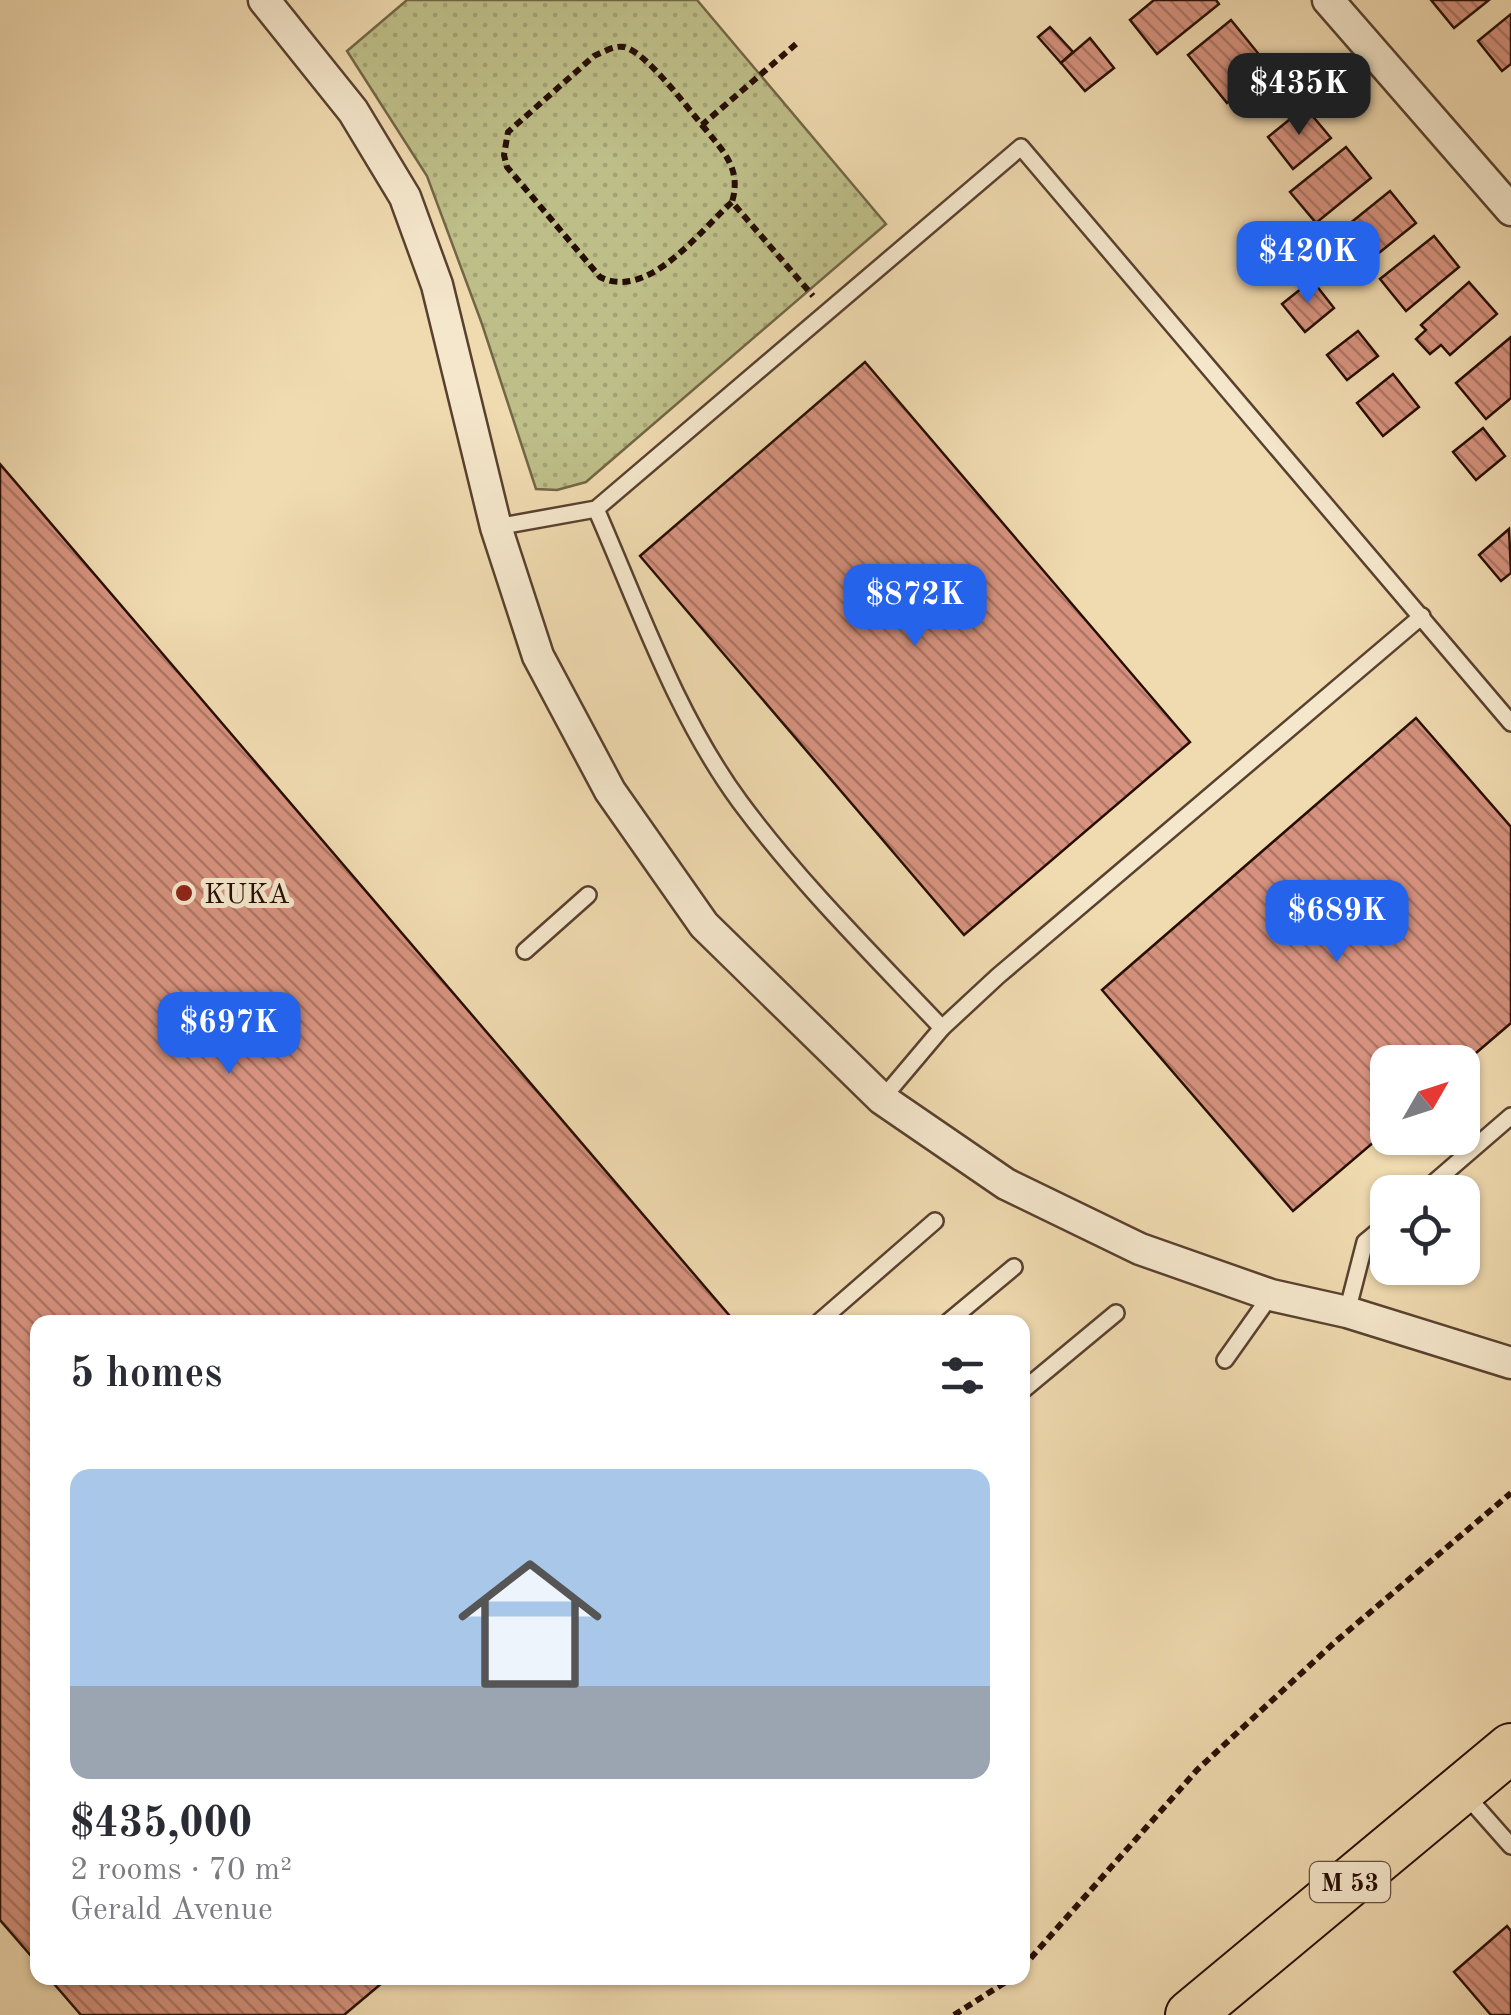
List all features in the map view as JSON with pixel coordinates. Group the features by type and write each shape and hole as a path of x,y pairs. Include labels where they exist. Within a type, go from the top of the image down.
{"main road":[{"name":"M 53","path":"1190,2015 1511,1748"}],"street":[{"path":"264,0 352,111 405,197 437,285 496,527 538,656 610,791 704,925 882,1099 1006,1184 1140,1249 1272,1295 1348,1312 1511,1363"},
{"path":"1328,0 1511,210"}],"lane":[{"path":"496,527 596,510 1021,146 1511,722"},
{"path":"596,510 683,706 738,800 817,896 942,1028"},
{"path":"882,1099 942,1028 1422,616"},
{"path":"525,951 588,895"},
{"path":"1442,1175 1511,1116"},
{"path":"827,1315 936,1221"},
{"path":"1348,1312 1365,1242 1370,1238"},
{"path":"956,1315 1014,1267"},
{"path":"1225,1360 1272,1295"},
{"path":"1030,1384 1116,1313"},
{"path":"1461,1790 1511,1846"}],"path":[{"path":"702,125 796,44"},
{"path":"624,46 639,55 702,125 739,180 732,202 653,273 626,286 600,278 507,166 504,155 508,132 594,56 624,46"},
{"path":"732,202 827,313"},
{"path":"1030,1959 1196,1770 1335,1642 1511,1493"},
{"path":"954,2015 1001,1985"}],"green space":[{"path":"407,0 697,0 886,224 586,482 557,490 536,489 482,324 427,176 347,51"}],"building":[{"path":"1154,0 1216,0 1219,4 1157,54 1130,20"},
{"path":"1431,0 1489,0 1454,28"},
{"path":"1511,14 1511,64 1502,71 1478,41"},
{"path":"1231,20 1270,68 1227,103 1188,55"},
{"path":"1050,27 1073,52 1061,63 1038,37"},
{"path":"1090,38 1114,68 1085,91 1061,63"},
{"path":"1305,107 1331,138 1293,169 1268,137"},
{"path":"1346,147 1371,178 1316,223 1290,192"},
{"path":"1390,191 1416,223 1364,265 1338,233"},
{"path":"1434,236 1459,267 1406,311 1380,279"},
{"path":"1312,280 1334,308 1305,332 1282,304"},
{"path":"1469,282 1497,314 1450,355 1441,345 1430,354 1416,339 1426,330 1421,325"},
{"path":"1358,331 1378,356 1347,380 1327,355"},
{"path":"1511,337 1511,398 1486,419 1456,383"},
{"path":"865,362 1190,742 964,935 640,556"},
{"path":"1393,374 1419,407 1383,436 1357,403"},
{"path":"1483,428 1505,456 1476,480 1453,452"},
{"name":"KUKA","path":"0,464 729,1315 30,1315 30,1955 0,1920"},
{"path":"1509,529 1511,573 1501,581 1479,555"},
{"path":"1416,718 1511,827 1511,1023 1480,1050 1480,1045 1370,1045 1370,1145 1293,1211 1102,990"},
{"path":"1507,1926 1511,1931 1511,2015 1491,2015 1454,1972"},
{"path":"55,1985 380,1985 344,2015 81,2015"}],"place":[{"name":"KUKA","path":"184,893"}]}
